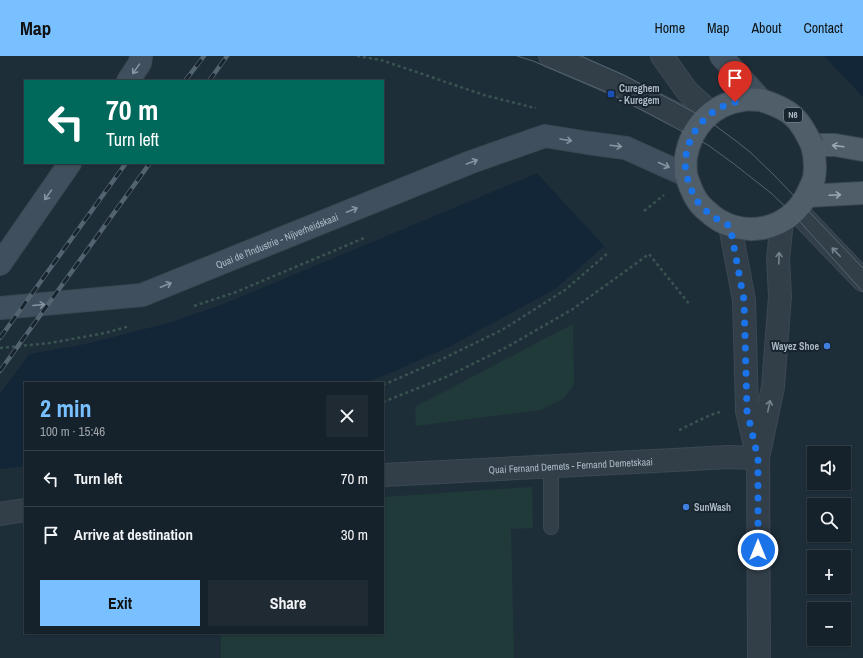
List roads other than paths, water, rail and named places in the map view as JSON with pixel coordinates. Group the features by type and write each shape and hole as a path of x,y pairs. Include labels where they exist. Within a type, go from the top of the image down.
{"main road":[{"path":"129,80 140,64 142,56"},
{"name":"N6","path":"725,61 761,100"},
{"name":"N6","path":"705,119 726,104 744,100 761,100 778,106 793,115 804,129 813,149 815,162 814,180 795,209"},
{"path":"705,119 692,136 686,158 686,175 692,192 701,207 714,218 730,226 748,229 766,228 795,209 863,193"},
{"name":"Quai de l'Industrie - Nijverheidskaai","path":"0,308 142,295 471,162 545,136 626,148 686,175"},
{"path":"813,149 835,145 863,150"},
{"path":"0,264 69,164"}],"street":[{"path":"550,56 617,85 658,105 705,119"},
{"path":"662,56 705,119"},
{"path":"759,658 758,458 773,387 780,296 778,259 795,209 863,280"},
{"path":"730,226 744,300 748,394 747,411 758,458"},
{"name":"Quai Fernand Demets - Fernand Demetskaai","path":"384,475 728,457 758,458"},
{"path":"0,514 24,510"}],"lane":[{"path":"551,466 551,527"}],"water":[{"path":"752,56 863,56 863,107 601,249 555,289 447,348 368,382 24,382 24,466 0,469 0,357 18,356 86,344 168,323 221,305 533,175"}],"tram line":[{"path":"517,56 533,61 611,94 708,145 771,193 793,214 863,292"},
{"path":"581,56 624,75 705,118 736,141 774,175 863,268"}],"railway":[{"path":"186,80 204,56"},
{"path":"210,80 227,56"},
{"path":"0,338 125,164"},
{"path":"0,371 149,164"}],"place":[{"name":"Cureghem - Kuregem","path":"611,94"},
{"name":"Wayez Shoe","path":"827,346"},
{"name":"SunWash","path":"686,507"}]}
